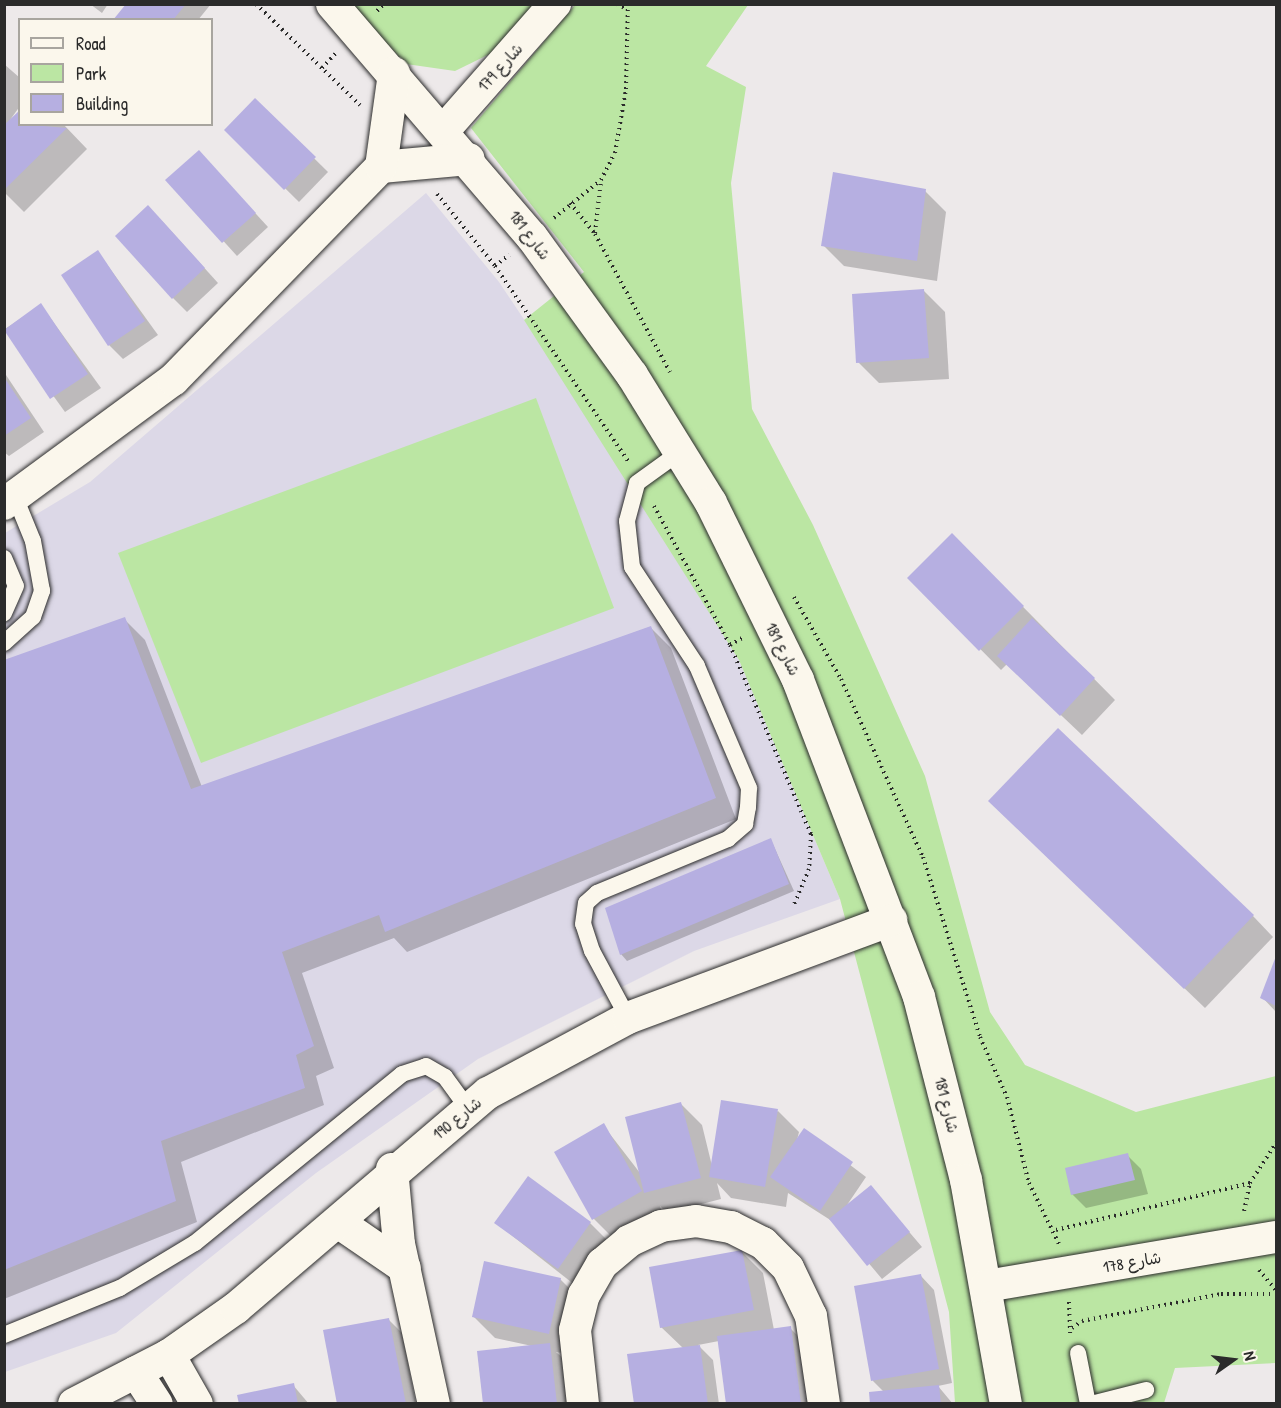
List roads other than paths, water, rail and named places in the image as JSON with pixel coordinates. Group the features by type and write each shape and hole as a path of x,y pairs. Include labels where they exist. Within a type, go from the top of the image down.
{"street":[{"name":"شارع 181","path":"332,4 445,129 532,237 632,375 711,503 798,680 891,920 939,1072 986,1286 1006,1404"},
{"name":"شارع 179","path":"445,129 555,4"},
{"path":"10,500 173,380 381,167 388,132 394,73"},
{"path":"381,167 469,159"},
{"name":"شارع 190","path":"74,1404 169,1355 236,1308 338,1221 392,1169 468,1109 567,1047 628,1018 891,920"},
{"path":"392,1169 405,1268 434,1404"},
{"path":"338,1221 405,1268"},
{"path":"583,1404 575,1330 584,1295 602,1264 628,1241 661,1226 696,1221 741,1232 788,1268 811,1316 824,1404"},
{"name":"شارع 178","path":"986,1286 1276,1237"},
{"path":"169,1355 197,1404"},
{"path":"135,1372 157,1404"}],"lane":[{"path":"628,1018 592,951 584,924 586,903 597,892 728,839 745,824 748,807 749,788 697,666 632,567 627,521 637,483 680,452"},
{"path":"4,643 33,617 42,591 35,549 10,500"},
{"path":"4,558 16,586 4,613"},
{"path":"4,1335 120,1288 195,1243 402,1074 426,1065 445,1077 468,1109"},
{"path":"1078,1353 1090,1404 1146,1390"}]}
